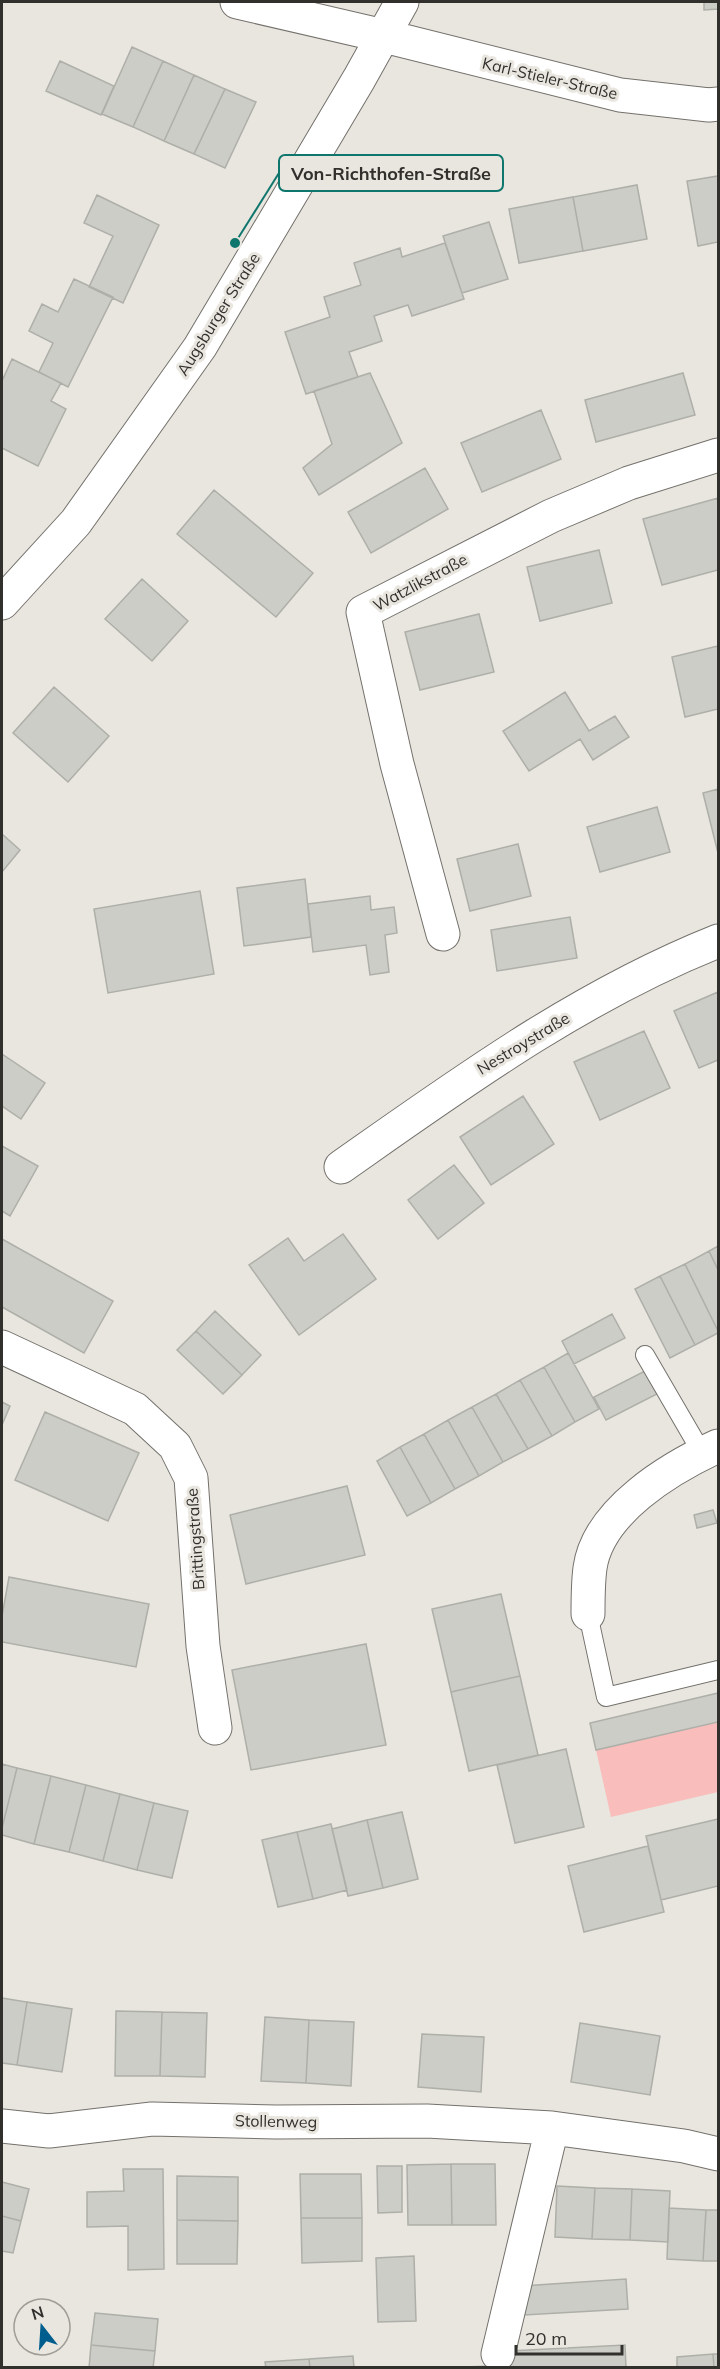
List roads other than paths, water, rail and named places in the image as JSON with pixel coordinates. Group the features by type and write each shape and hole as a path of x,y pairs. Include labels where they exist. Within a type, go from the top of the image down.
{"street":[{"name":"Karl-Stieler-Straße","path":"237,2 620,95 709,105 718,104"},
{"name":"Augsburger Straße","path":"2,603 76,522 200,347 402,2"},
{"name":"Watzlikstraße","path":"443,934 397,764 363,612 551,516 629,483 718,455"},
{"name":"Nestroystraße","path":"341,1167 484,1066 533,1036 656,969 718,940"},
{"name":"Brittingstraße","path":"2,1347 135,1409 175,1446 191,1479 203,1646 215,1728"},
{"path":"588,1614 590,1566 606,1526 654,1481 710,1450"},
{"name":"Stollenweg","path":"2,2126 49,2131 152,2119 427,2121 552,2128 684,2146 718,2154"},
{"path":"498,2354 552,2128"}],"lane":[{"path":"645,1355 710,1450"},
{"path":"588,1614 606,1696 718,1670"}],"place":[{"name":"Von-Richthofen-Straße","path":"235,243"}]}
